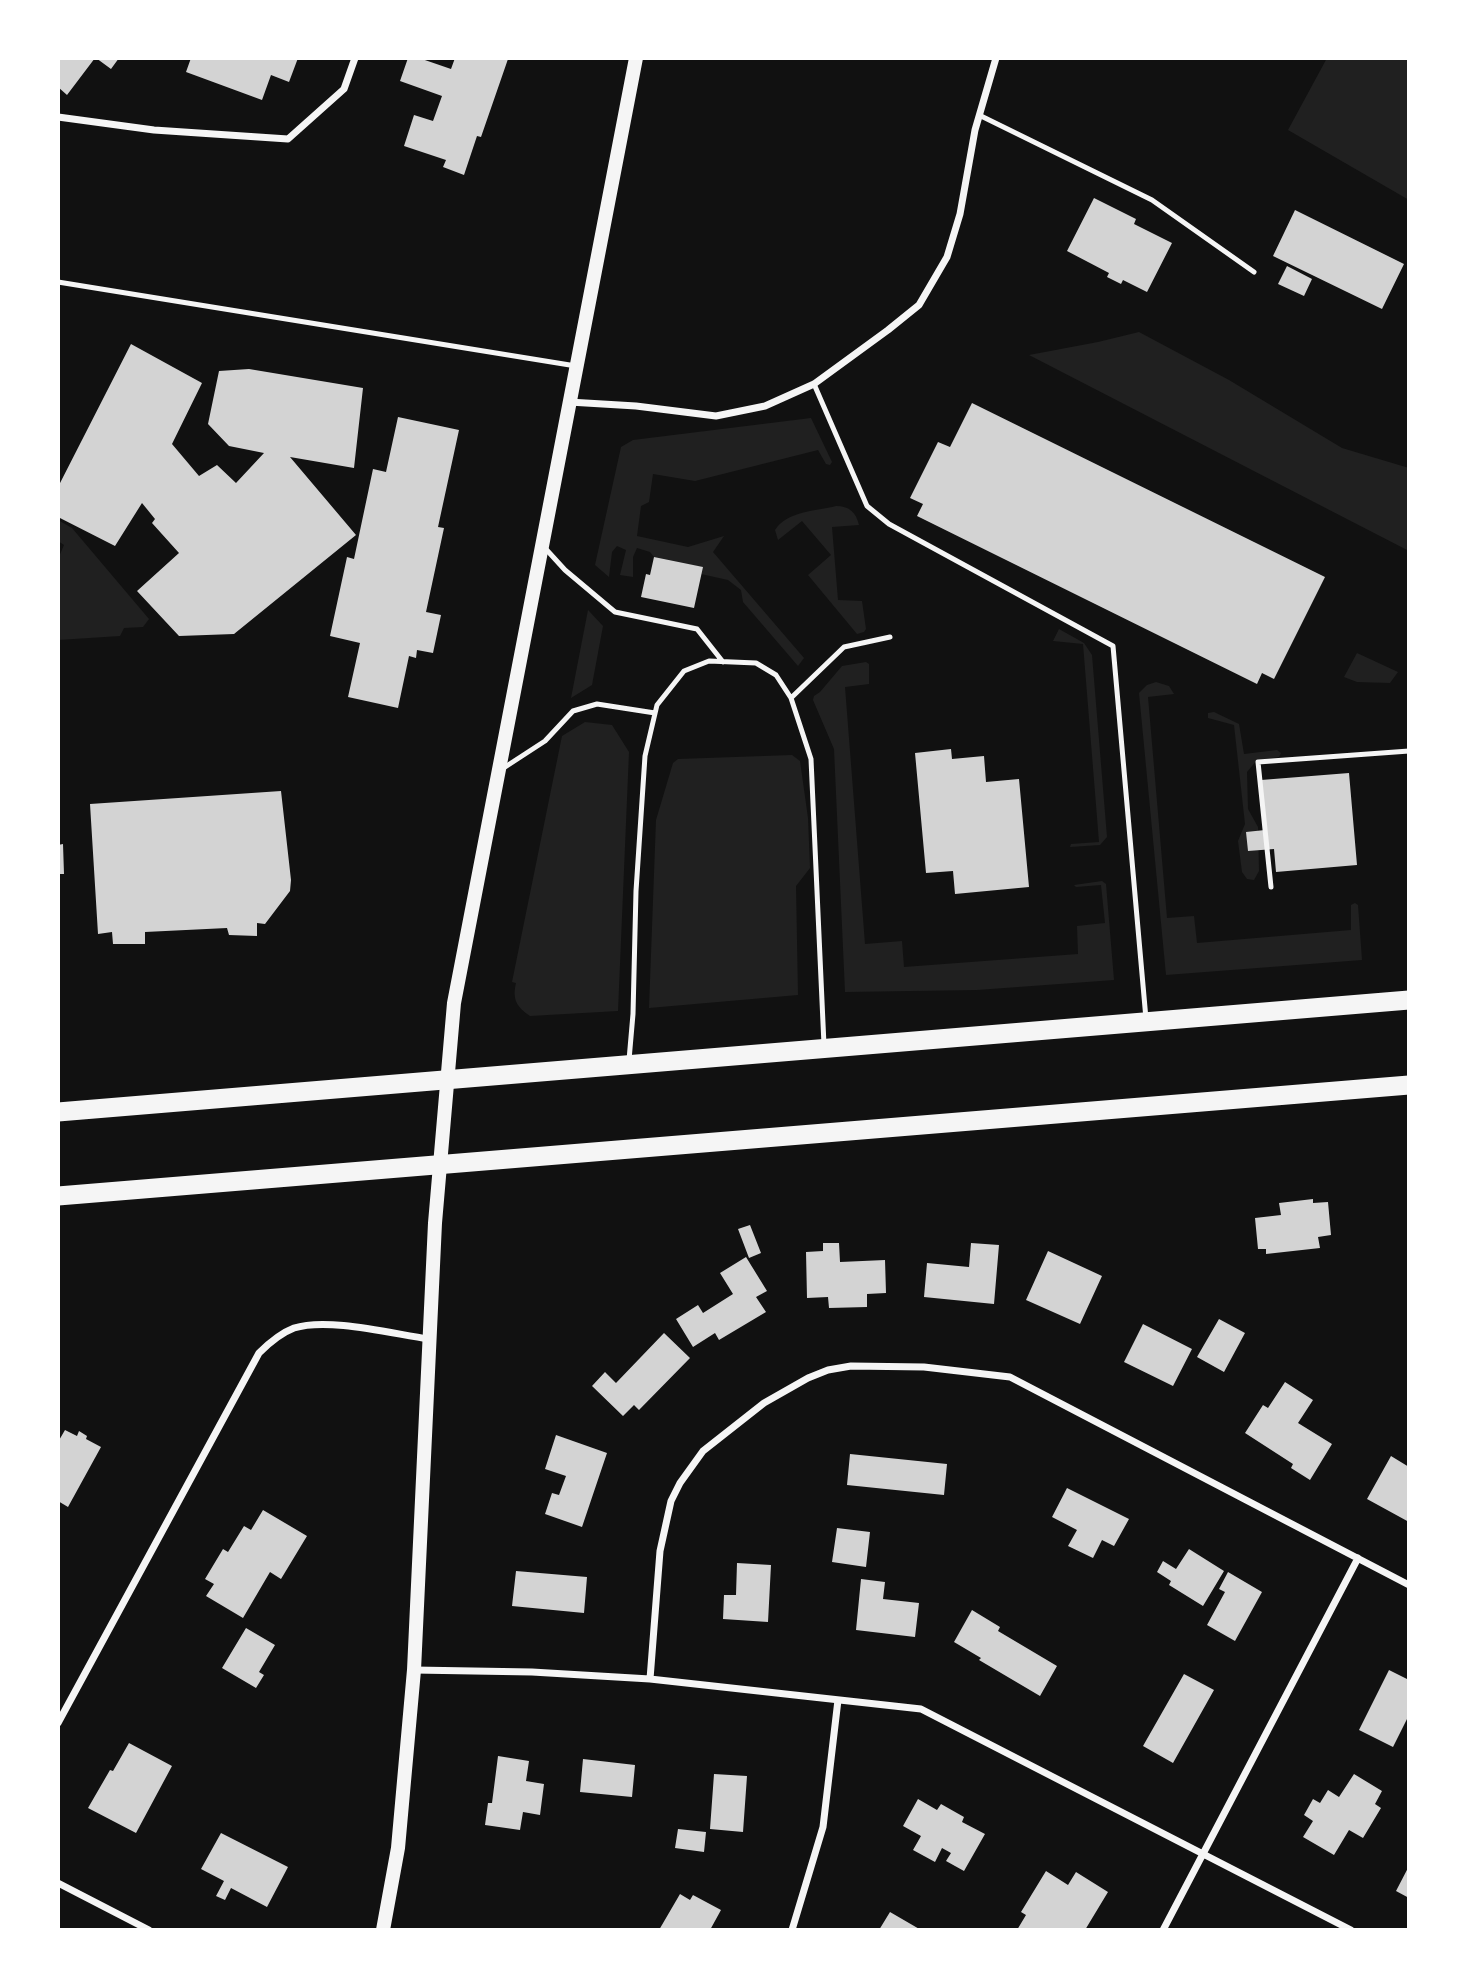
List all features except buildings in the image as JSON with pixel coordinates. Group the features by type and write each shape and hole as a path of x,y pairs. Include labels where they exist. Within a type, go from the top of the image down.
{"highway":[{"path":"58,1112 1409,1000"},
{"path":"58,1196 1409,1085"}],"main road":[{"path":"383,1930 398,1848 414,1670 429,1339 453,1003 636,58"}],"street":[{"path":"58,117 154,130 288,139 344,89 355,58"},
{"path":"569,402 636,406 716,416 765,406 814,384 919,305 947,257 960,214 979,116 996,58"},
{"path":"58,1723 259,1353 274,1339 292,1329 311,1324 429,1339"},
{"path":"650,1679 660,1551 671,1501 680,1483 703,1451 764,1403 808,1378 828,1370 851,1366 924,1367 1010,1377 1409,1584"},
{"path":"1163,1930 1357,1558"},
{"path":"414,1670 531,1672 650,1679 921,1709 1351,1930"},
{"path":"792,1930 823,1827 838,1700"},
{"path":"58,1883 149,1930"}],"lane":[{"path":"979,116 1152,200 1254,272"},
{"path":"58,282 576,366"},
{"path":"814,384 867,506 889,524 1113,646 1146,1022"},
{"path":"542,544 565,570 615,612 697,629 723,662"},
{"path":"791,698 844,647 890,637"},
{"path":"628,1065 633,1014 636,891 645,756 657,705 684,671 709,662 756,663 776,675 791,698 811,759 824,1048"},
{"path":"500,771 545,741 573,711 597,704 655,713"},
{"path":"1271,887 1258,762 1409,751"}],"shaded area":[{"path":"1327,58 1409,58 1409,200 1288,130"},
{"path":"1139,332 1229,380 1342,448 1409,468 1409,551 1029,355"},
{"path":"811,418 832,462 830,465 826,464 818,450 695,481 653,474 649,502 641,506 637,536 688,547 724,536 713,552 804,658 798,666 743,602 741,590 728,580 701,574 702,567 654,557 650,552 637,548 633,557 633,577 620,575 626,550 617,546 612,552 609,577 595,565 621,447 633,440"},
{"path":"836,506 851,511 859,525 832,527 838,600 862,601 866,629 857,634 808,575 831,555 802,521 778,540 775,530 794,515"},
{"path":"58,520 72,528 149,619 143,627 124,628 120,636 58,640 58,559 64,545 58,541"},
{"path":"588,610 603,626 592,685 571,698"},
{"path":"1059,629 1084,643 1092,655 1107,837 1100,845 1070,847 1071,844 1099,842 1083,644 1053,641"},
{"path":"1357,653 1398,672 1390,683 1357,682 1344,677"},
{"path":"866,662 869,664 869,684 845,687 865,944 902,941 904,967 1078,954 1077,926 1105,923 1101,885 1074,885 1102,881 1106,884 1114,980 977,990 845,992 834,749 813,700 842,666"},
{"path":"1156,682 1169,686 1174,694 1148,697 1167,918 1194,916 1197,943 1351,930 1351,905 1355,903 1358,905 1362,960 1166,975 1139,693 1147,685"},
{"path":"1214,712 1239,724 1244,754 1277,750 1281,753 1279,757 1257,760 1247,772 1248,809 1258,827 1259,871 1254,880 1247,879 1242,872 1238,841 1245,824 1234,725 1208,718 1208,713"},
{"path":"585,722 612,725 629,752 618,1011 530,1016 517,1002 516,983 512,982 562,736"},
{"path":"792,755 800,761 808,818 810,868 796,886 798,995 649,1008 656,820 673,763 678,759"}]}
